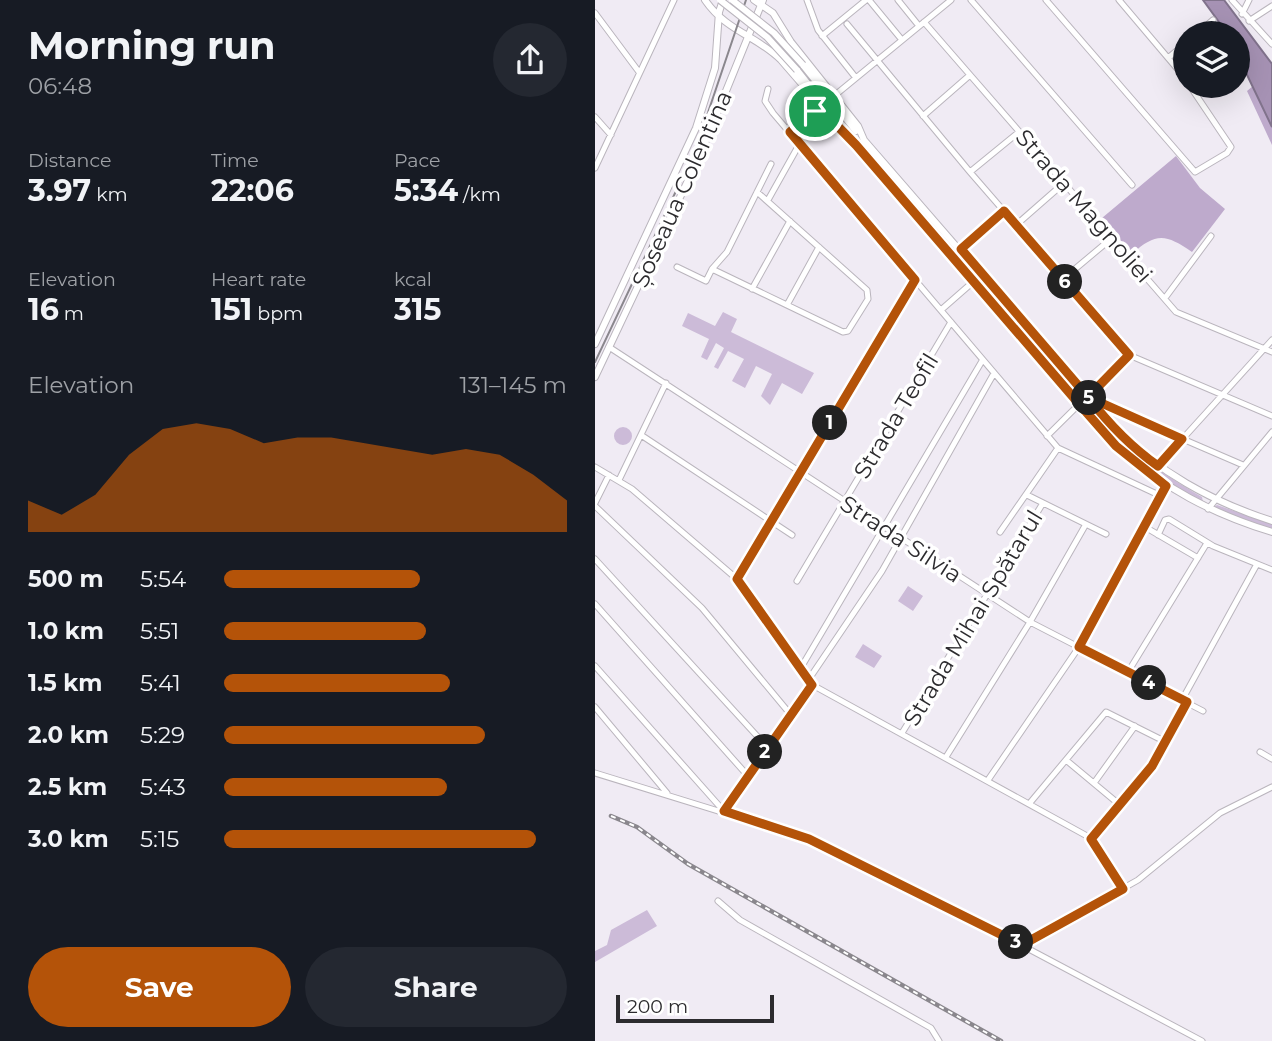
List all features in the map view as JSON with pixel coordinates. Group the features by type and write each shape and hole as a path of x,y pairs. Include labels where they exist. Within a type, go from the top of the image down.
{"main road":[{"path":"705,0 718,18 775,54 1116,446 1166,486 1208,509 1272,532"},
{"path":"722,0 800,67 1123,437 1158,466 1213,499 1270,521"},
{"name":"Șoseaua Colentina","path":"595,344 696,128 715,68 718,18 722,0"},
{"path":"732,0 774,33 856,145"},
{"path":"760,1 773,13 797,50 858,127 864,140"},
{"name":"Șoseaua Colentina","path":"595,377 701,155 760,1"}],"street":[{"path":"595,168 674,0"},
{"path":"807,0 822,36 856,78"},
{"path":"822,36 867,0 902,40"},
{"name":"Strada Magnoliei","path":"898,0 970,75 1176,312 1272,352"},
{"path":"834,96 951,0"},
{"path":"971,0 1132,185"},
{"path":"1046,0 1195,172 1231,150 1231,145 1198,98"},
{"path":"1119,0 1173,64"},
{"path":"1232,0 1249,21 1272,6"},
{"path":"1242,14 1249,0"},
{"path":"595,13 639,72"},
{"path":"1250,22 1272,44"},
{"path":"848,23 970,172 1129,355 1272,416"},
{"path":"1168,58 1173,54"},
{"path":"923,116 970,75"},
{"path":"768,89 767,105 1058,448 1161,496"},
{"path":"790,132 819,107"},
{"path":"595,117 611,135"},
{"path":"970,172 1019,132"},
{"path":"768,200 800,143"},
{"path":"677,267 706,281 727,251 771,164"},
{"path":"1016,225 1064,183"},
{"path":"712,269 846,332 868,299 869,293 865,288 757,192"},
{"path":"961,249 1004,211"},
{"path":"752,289 790,221"},
{"path":"1164,298 1211,236"},
{"path":"1063,279 1112,238"},
{"path":"787,305 819,247"},
{"path":"737,579 915,280"},
{"path":"941,310 974,282"},
{"name":"Strada Teofil","path":"797,581 951,323"},
{"path":"1158,466 1272,340"},
{"name":"Strada Silvia","path":"609,347 987,596 1030,622 1203,711"},
{"path":"1047,436 1129,355"},
{"path":"799,671 982,361"},
{"path":"724,811 792,715 859,608 993,374"},
{"path":"619,480 666,383"},
{"path":"1088,397 1243,465"},
{"path":"1208,509 1213,499 1272,432"},
{"path":"641,435 792,535"},
{"path":"1000,532 1058,448"},
{"path":"595,467 619,480 737,579 809,684 1091,839 1123,889"},
{"path":"609,475 595,505 702,608 792,715"},
{"path":"988,780 1079,647 1166,486"},
{"path":"1027,495 1105,534"},
{"name":"Strada Mihai Spătarul","path":"902,733 1043,503"},
{"path":"1270,521 1272,513"},
{"path":"1158,535 1167,519 1207,542 1272,570"},
{"path":"946,757 1030,622 1086,524"},
{"path":"1145,527 1198,558"},
{"path":"1128,672 1207,542"},
{"path":"595,559 768,748"},
{"path":"1091,839 1148,772 1257,564"},
{"path":"595,604 748,776"},
{"path":"595,666 724,811"},
{"path":"595,707 668,794"},
{"path":"1029,804 1104,713 1166,742"},
{"path":"1094,783 1135,726"},
{"path":"1260,752 1272,759"},
{"path":"1066,760 1120,805"},
{"path":"595,773 809,839 1022,945 1202,1041"},
{"path":"1022,945 1123,889 1220,813 1272,787"},
{"path":"718,901 740,920 931,1028 939,1041"}],"shaded area":[{"path":"1203,0 1224,0 1240,21 1218,21"},
{"path":"1250,35 1272,64 1272,127 1250,81"},
{"path":"1253,86 1272,127 1272,145 1250,97 1250,88"},
{"path":"1176,156 1200,188 1225,209 1192,252 1175,242 1161,238 1148,242 1132,254 1102,218"},
{"path":"920,208 975,271 972,272 918,210"},
{"path":"983,279 1078,393 1074,394 980,283"},
{"path":"723,312 737,319 731,332 814,373 802,394 782,383 770,405 761,396 772,374 756,366 745,388 732,381 744,359 728,351 718,369 714,367 724,348 716,343 707,360 701,357 709,339 682,326 688,313 715,326"},
{"path":"1094,409 1131,447 1202,497 1203,502 1187,496 1141,465 1090,413"},
{"path":"623,427 629,430 632,436 629,442 623,445 617,442 614,436 617,430"},
{"path":"1217,505 1272,524 1272,529 1213,508"},
{"path":"908,586 923,596 913,611 898,601"},
{"path":"863,644 882,656 874,668 855,657"},
{"path":"647,910 657,926 595,962 595,951 607,945 611,930"}],"tram line":[{"path":"595,362 695,151 746,0"}],"railway":[{"path":"611,816 637,827 688,864 1001,1041"}],"route":[{"path":"815,111 790,132 915,280 737,579 799,671 812,685 724,811 809,839 1022,945 1123,889 1091,839 1152,766 1187,702 1079,647 1166,486 1116,446 1080,405 1088,397 1182,439 1158,466 1123,437 1093,404 1088,397 1129,355 1004,211 961,249 1088,397 1085,400 1080,405 856,145 844,136 819,107 815,111"}]}
